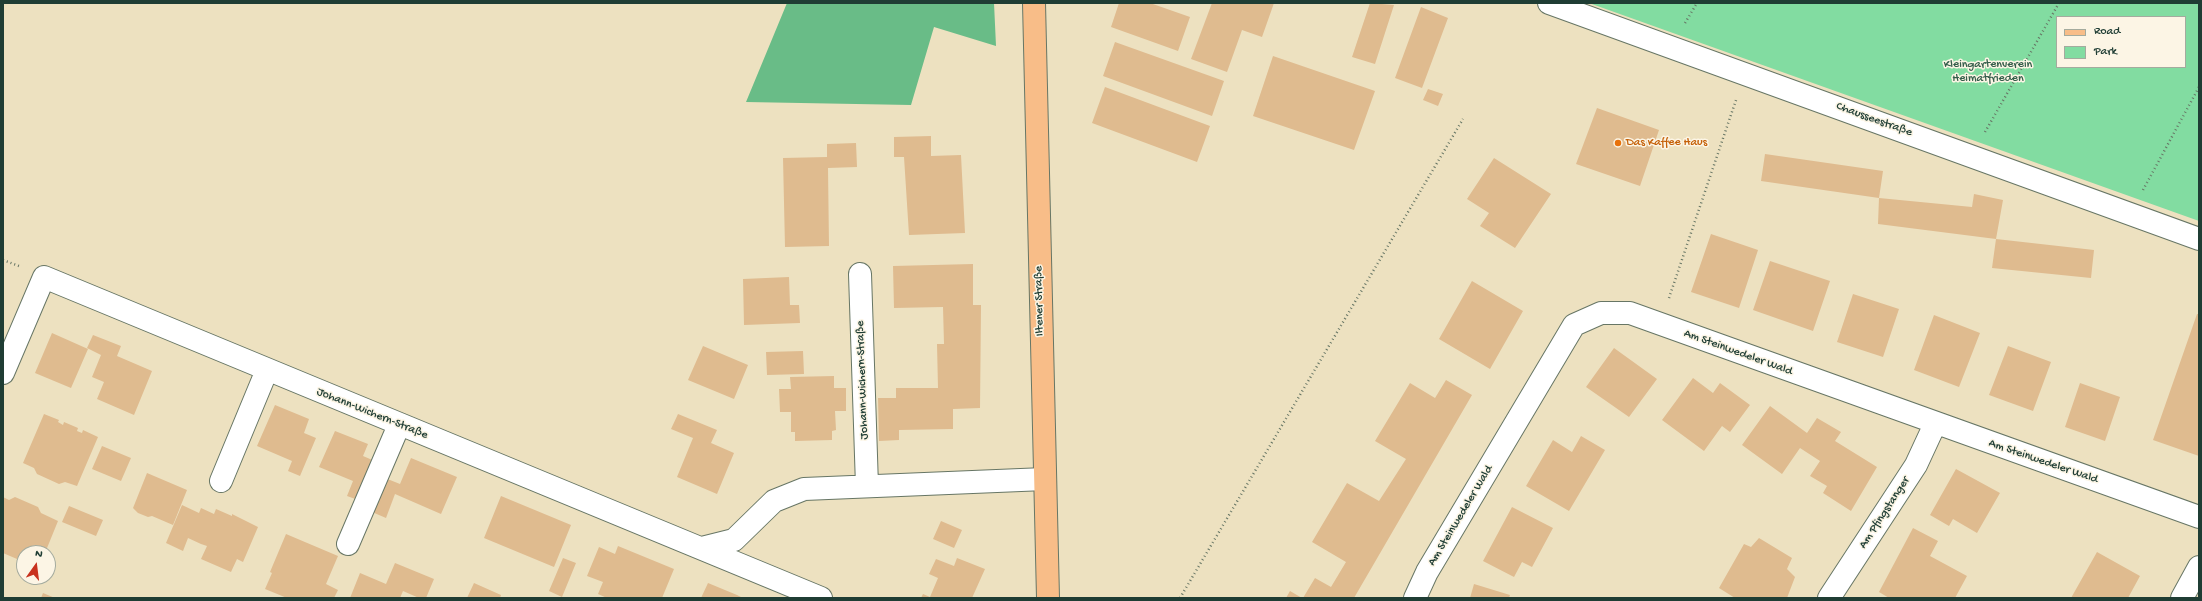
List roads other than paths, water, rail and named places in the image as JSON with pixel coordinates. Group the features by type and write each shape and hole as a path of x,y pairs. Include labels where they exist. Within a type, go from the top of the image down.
{"main road":[{"name":"Iltener Straße","path":"1034,3 1048,598"}],"street":[{"name":"Chausseestraße","path":"1549,3 2199,238"},
{"name":"Johann-Wichern-Straße","path":"860,274 867,486"},
{"name":"Johann-Wichern-Straße","path":"3,373 44,277 399,425 821,598"},
{"name":"Am Steinwedeler Wald","path":"1415,598 1428,572 1574,325 1601,313 1630,313 2199,518"},
{"path":"222,481 267,370"},
{"name":"Am Pfingstanger","path":"1829,598 1916,465 1935,424"},
{"path":"348,544 399,425"},
{"path":"702,548 734,540 774,501 804,489 1045,479"},
{"path":"2182,598 2199,567"}],"place":[{"name":"Das Kaffee Haus","path":"1618,143"}],"park label":[{"name":"Kleingartenverein Heimatfrieden","path":"1988,72"}]}
